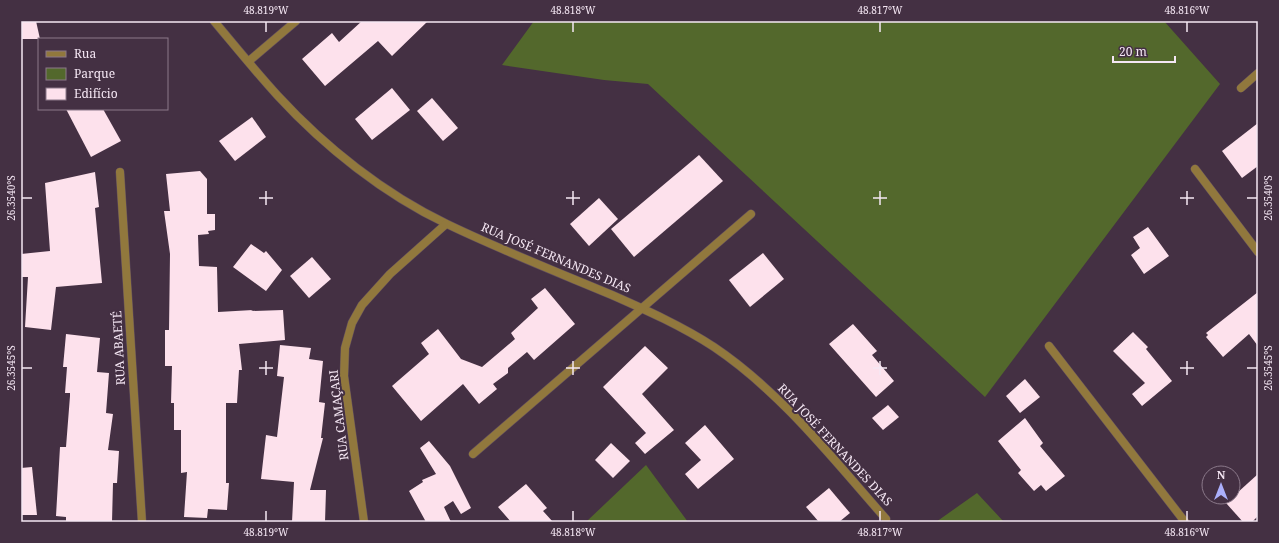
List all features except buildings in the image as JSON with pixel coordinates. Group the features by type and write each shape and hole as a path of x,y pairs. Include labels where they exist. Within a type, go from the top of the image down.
{"street":[{"name":"RUA JOSÉ FERNANDES DIAS","path":"214,21 295,113 352,163 380,184 446,224 641,308 689,332 714,347 761,384 803,427 886,519"},
{"path":"249,61 296,21"},
{"path":"1241,88 1258,73"},
{"path":"1195,169 1258,252"},
{"name":"RUA ABAETÉ","path":"120,172 142,522"},
{"path":"473,454 751,214"},
{"name":"RUA CAMAÇARI","path":"364,522 344,376 345,348 352,324 362,305 390,274 446,224"},
{"path":"1048,346 1185,522"}],"green space":[{"path":"534,21 1164,21 1220,84 985,397 648,84 604,80 502,65"},
{"path":"646,465 688,522 586,522"},
{"path":"977,493 1004,522 936,522"}]}
